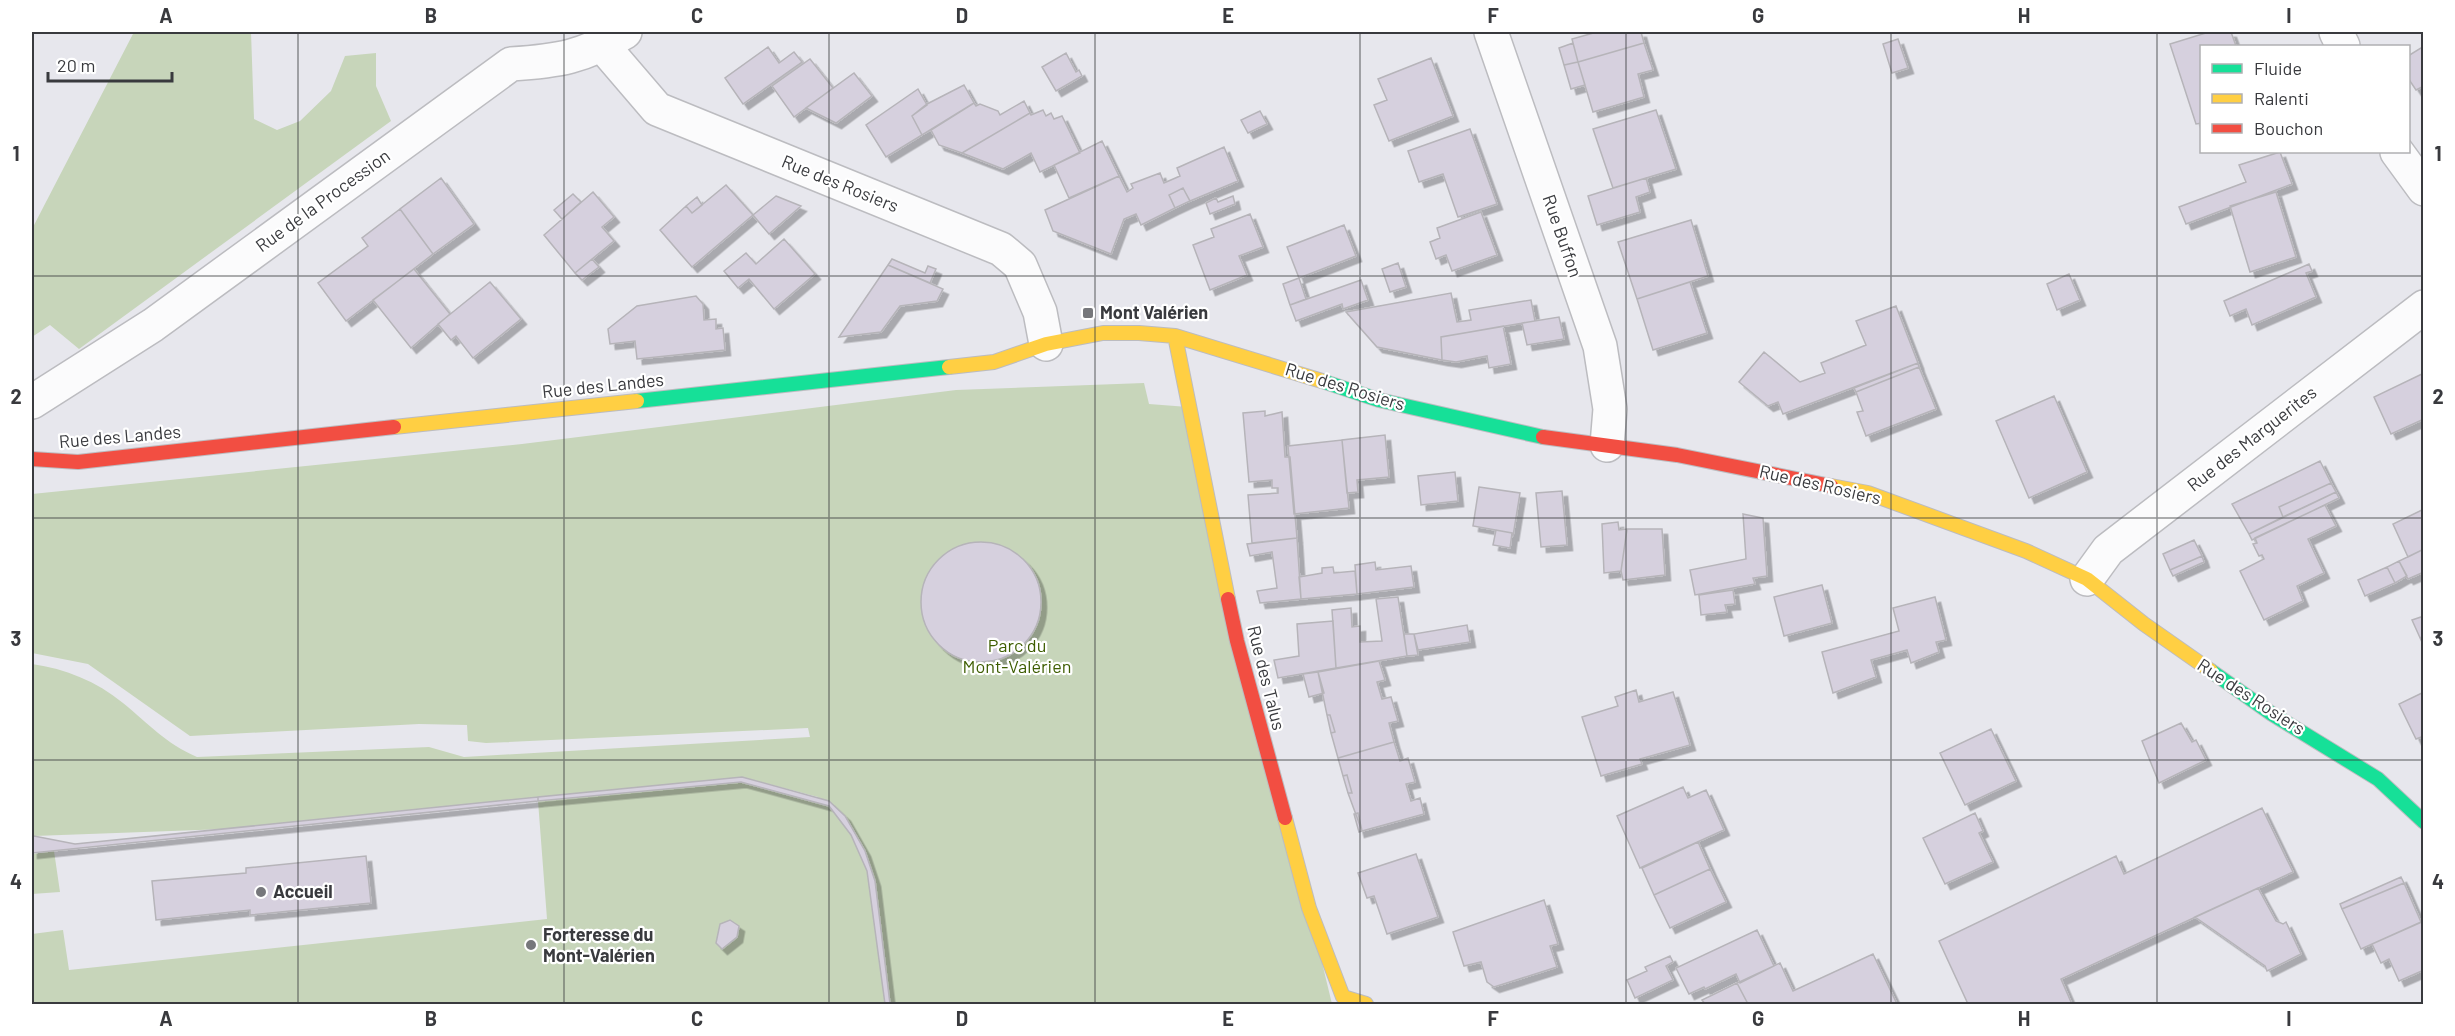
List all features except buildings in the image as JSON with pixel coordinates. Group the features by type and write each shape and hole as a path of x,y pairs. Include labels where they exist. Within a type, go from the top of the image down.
{"street":[{"name":"Rue Buffon","path":"1491,32 1600,346 1610,409 1607,445"},
{"name":"Rue des Rosiers","path":"614,38 657,109 1001,249 1020,265 1040,312 1046,344"},
{"name":"Rue de la Procession","path":"32,402 153,325 511,64 558,61 614,38"},
{"path":"2398,153 2424,189"},
{"name":"Rue des Marguerites","path":"2087,579 2108,550 2424,307"},
{"name":"Rue des Landes","path":"32,459 78,462 994,362 1046,344 1103,333 1175,336"},
{"name":"Rue des Rosiers","path":"1175,336 1379,400 1521,434 1677,455 1868,493 2026,551 2087,579 2145,624 2272,714 2378,779 2424,822"},
{"name":"Rue des Talus","path":"1175,336 1237,641 1309,909 1343,997 1366,1005"}],"green space":[{"path":"134,32 251,32 254,119 277,130 300,121 331,91 345,56 376,53 376,86 391,121 79,349 50,325 32,337 32,229"},
{"name":"Parc du Mont-Valérien","path":"1144,383 1149,404 1188,407 1332,1004 890,1004 875,881 870,881 885,1004 32,1004 32,934 63,930 69,970 547,919 538,801 741,782 821,802 818,797 742,777 226,829 34,836 32,664 69,673 102,688 167,740 197,757 429,747 464,757 810,737 808,728 486,743 468,741 467,725 419,724 190,736 88,664 32,653 32,494 522,444 956,390"},
{"path":"54,851 60,892 32,894 32,854"}],"traffic: fast":[{"path":"637,401 949,367"},
{"path":"1322,381 1379,400 1543,437"},
{"path":"2211,671 2272,714 2378,779 2424,822"}],"traffic: slow":[{"path":"949,367 994,362 1046,344 1103,333 1139,333 1175,336 1322,381"},
{"path":"1175,336 1228,599"},
{"path":"394,427 637,401"},
{"path":"1831,486 1868,493 2026,551 2087,579 2144,624 2211,671"},
{"path":"1285,818 1309,908 1343,997 1366,1004"}],"traffic: jam":[{"path":"32,459 78,462 394,427"},
{"path":"1543,437 1677,455 1831,486"},
{"path":"1228,599 1237,641 1285,818"}],"place":[{"name":"Mont Valérien","path":"1088,313"},
{"name":"Accueil","path":"261,892"},
{"name":"Forteresse du Mont-Valérien","path":"531,945"}]}
